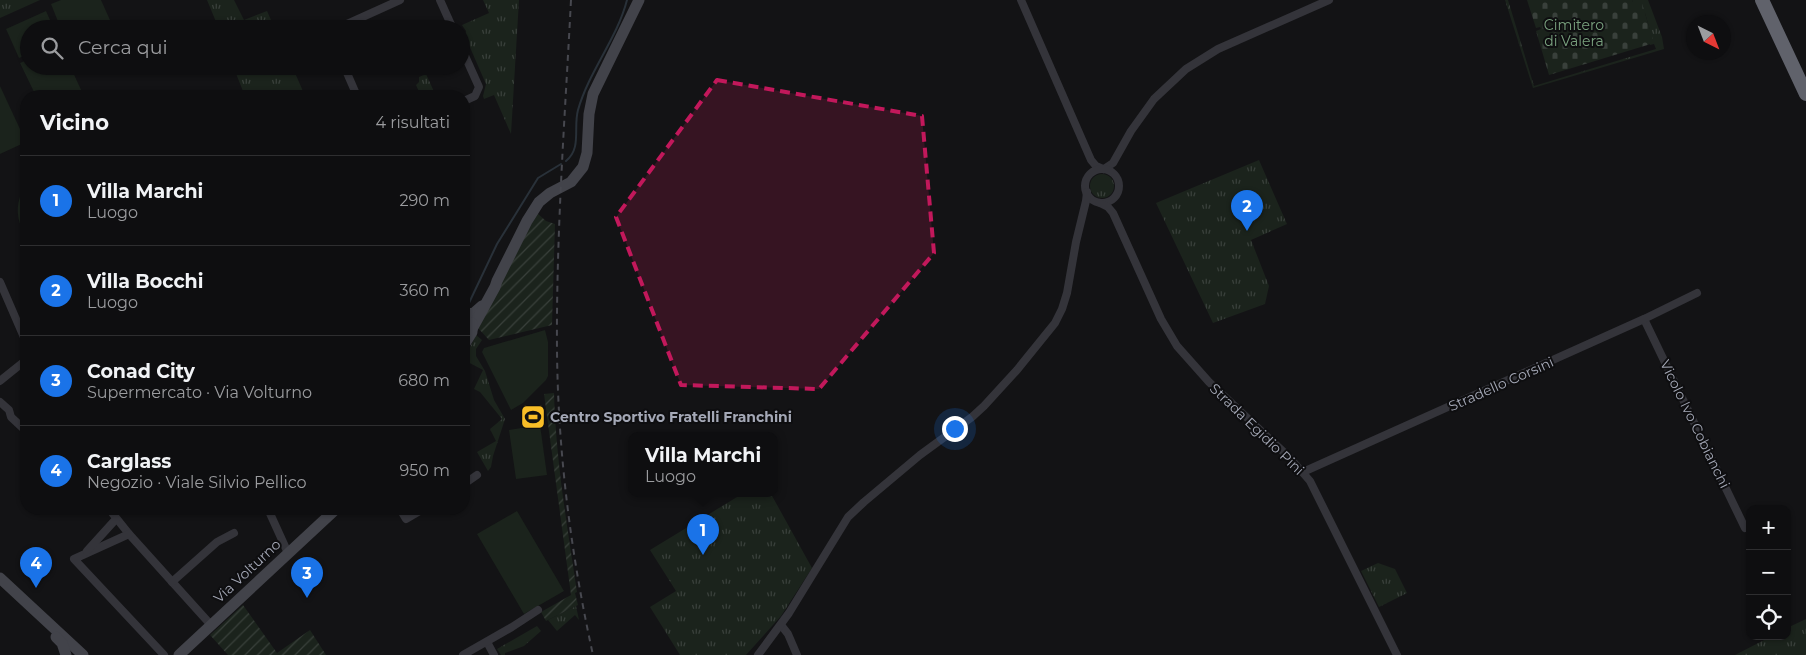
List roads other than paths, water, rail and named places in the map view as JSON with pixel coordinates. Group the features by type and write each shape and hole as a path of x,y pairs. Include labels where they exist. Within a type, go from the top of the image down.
{"highway":[{"path":"1762,0 1806,94"},
{"path":"1771,0 1806,76"}],"street":[{"path":"356,20 400,0"},
{"path":"440,0 449,20"},
{"path":"470,333 486,306 526,221 539,202 550,193 573,180 583,167 587,153 589,114 593,94 639,0"},
{"path":"1021,0 1092,163 1112,172 1118,181"},
{"path":"1086,181 1093,172 1111,166 1131,131 1154,100 1186,69 1218,49 1329,0"},
{"path":"470,67 479,87 477,93 470,98"},
{"path":"348,75 354,90"},
{"path":"758,655 781,625 848,517 920,455 984,406 1052,328 1064,304 1083,216 1088,169 1081,138"},
{"path":"1083,216 1091,206 1111,200 1118,192 1118,156"},
{"path":"1086,192 1090,198 1100,203"},
{"name":"Strada Egidio Pini","path":"1118,192 1116,206 1124,235"},
{"name":"Strada Egidio Pini","path":"1100,203 1112,211 1161,318 1177,346 1204,377 1303,472 1316,493 1398,655"},
{"path":"470,314 479,310 497,281"},
{"path":"0,282 20,328"},
{"name":"Stradello Corsini","path":"1303,472 1644,320 1697,293"},
{"name":"Vicolo Ivo Cobianchi","path":"1644,320 1745,528"},
{"path":"0,381 20,365"},
{"path":"0,402 9,410 11,418 20,426"},
{"path":"470,480 477,475"},
{"path":"113,515 128,534 211,625"},
{"path":"271,515 288,553"},
{"name":"Via Volturno","path":"179,655 329,515"},
{"path":"86,553 116,519"},
{"path":"172,582 217,542 234,533"},
{"path":"128,534 74,559 164,655"},
{"path":"0,578 82,655"},
{"path":"0,588 56,636 62,643 66,655"},
{"path":"463,655 538,610"},
{"path":"781,625 788,634 797,655"},
{"path":"56,636 59,642 59,655"},
{"path":"487,642 494,655"}],"waterway":[{"path":"566,161 571,156 576,144 578,110 583,96 617,28 627,0"},
{"path":"470,301 497,244 538,178 561,164"}],"railway":[{"path":"571,0 558,263 558,389 567,504 578,580 593,655"}],"place":[{"name":"Villa Bocchi","path":"1247,231"},
{"name":"Centro Sportivo Fratelli Franchini","path":"533,417"},
{"name":"Villa Marchi","path":"703,555"},
{"name":"Carglass","path":"36,588"},
{"name":"Conad City","path":"307,598"}],"park label":[{"name":"Cimitero di Valera","path":"1574,33"}]}
